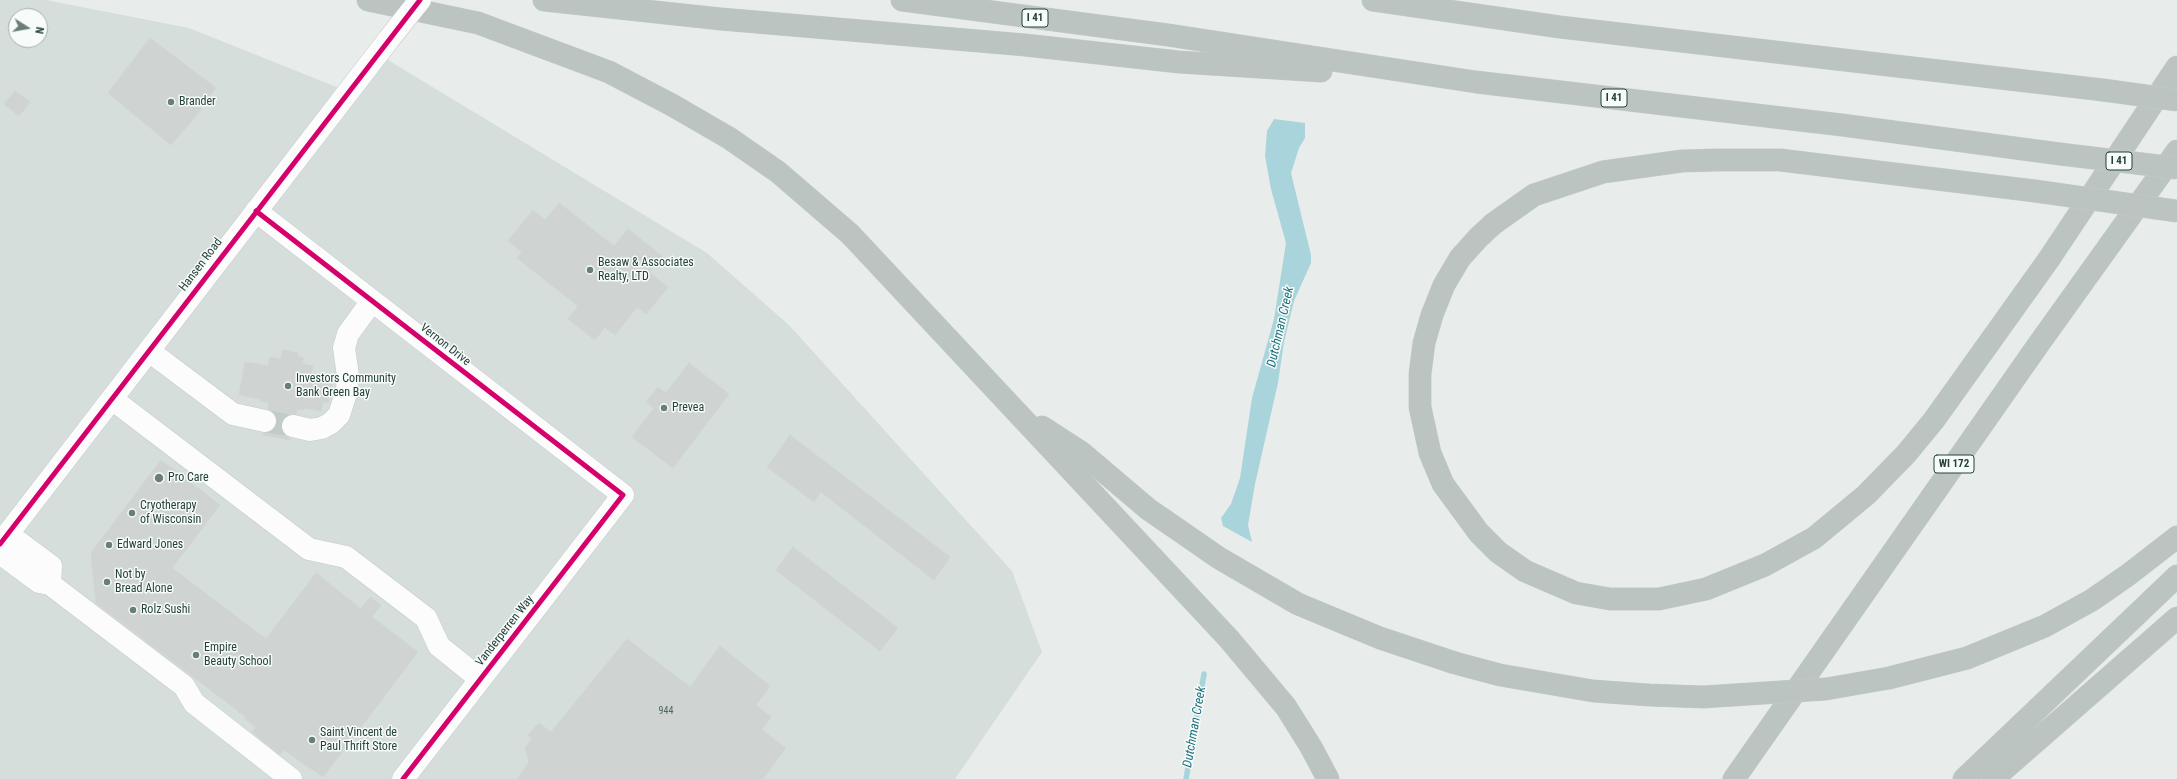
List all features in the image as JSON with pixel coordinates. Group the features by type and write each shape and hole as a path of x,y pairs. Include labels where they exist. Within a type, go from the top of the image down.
{"highway":[{"path":"368,0 478,23 609,72 672,105 729,138 778,172 850,234 1229,639 1286,707 1311,747 1328,779"},
{"path":"544,0 721,19 1025,45 1179,62 1476,82"},
{"name":"I 41","path":"902,0 1168,35 1476,82 1842,125 2177,168"},
{"path":"1373,0 1560,27 2103,90 2177,100"},
{"path":"2177,67 2049,259 1934,420 1906,454 1866,495 1814,538 1765,565 1706,589 1659,599 1610,599 1576,593 1525,571 1498,552 1479,533 1443,484 1430,453 1420,407 1420,374 1424,343 1432,315 1444,285 1460,258 1493,224 1534,195 1603,172 1682,161 1780,160 2035,191 2177,211"},
{"name":"WI 172","path":"1734,779 2038,345 2177,151"},
{"path":"1012,408 1082,454 1148,509 1180,532 1219,558 1298,604 1380,638 1455,663 1500,675 1593,691 1703,697 1826,689 1889,678 1967,658 2045,626 2092,600 2128,575 2177,536"},
{"path":"1964,779 2177,576"},
{"path":"1993,779 2177,618"}],"street":[{"name":"Hansen Road","path":"3,544 256,211 420,0"},
{"name":"Vernon Drive","path":"256,211 623,495"},
{"path":"293,426 310,430 322,428 332,423 339,415 347,390 348,376 344,348 348,334 372,301"},
{"path":"149,351 233,414 265,421"},
{"path":"112,399 309,549 346,557 426,618 438,646 480,679"},
{"name":"Vanderperren Way","path":"403,779 623,495"},
{"path":"3,544 50,566 50,584 184,686 194,703 291,779"}],"shaded area":[{"path":"0,0 46,0 189,28 349,92 378,54 707,253 789,325 1012,571 1042,652 955,779 0,779"}],"water":[{"path":"1274,119 1305,123 1305,138 1299,148 1291,173 1311,255 1311,263 1294,301 1284,342 1278,383 1255,484 1248,525 1252,542 1223,526 1221,518 1231,504 1240,478 1252,398 1274,319 1286,243 1271,189 1265,156 1267,131"}],"building":[{"path":"150,38 216,88 200,108 202,109 171,145 108,93"},
{"path":"15,91 30,102 19,116 4,104"},
{"path":"559,203 614,246 628,229 662,256 649,272 668,287 646,314 637,307 615,335 605,327 595,340 568,319 578,306 517,258 522,252 508,241 533,210 545,220"},
{"path":"283,350 298,353 297,356 304,358 302,364 313,366 311,374 328,378 327,383 332,384 328,403 323,402 321,411 304,408 304,410 297,409 296,414 289,414 284,418 281,424 281,430 291,440 262,435 274,429 277,423 277,417 268,409 269,403 260,401 261,399 239,395 245,362 268,366 270,357 281,359"},
{"path":"689,363 729,394 673,468 632,437 654,408 646,402 658,387 666,393"},
{"path":"790,435 950,557 934,580 821,492 814,502 767,467"},
{"path":"161,460 220,505 172,568 266,639 316,573 361,609 370,597 381,605 372,617 418,652 323,777 284,750 280,755 252,732 256,727 245,719 246,717 96,603 91,553"},
{"path":"793,547 898,628 880,651 776,570"},
{"path":"627,639 690,687 720,646 770,686 756,705 771,717 762,730 786,748 763,779 517,779 529,762 525,748 532,738 528,735 539,723 551,732"}],"waterway":[{"name":"Dutchman Creek","path":"1186,779 1204,674"}],"tunnel":[{"path":"265,421 293,426"}],"cycle path":[{"path":"0,544 420,0"},
{"path":"256,211 623,495 403,779"}],"place":[{"name":"Brander","path":"171,102"},
{"name":"Besaw & Associates Realty, LTD","path":"590,270"},
{"name":"Investors Community Bank Green Bay","path":"288,386"},
{"name":"Prevea","path":"664,408"},
{"name":"Pro Care","path":"159,478"},
{"name":"Cryotherapy of Wisconsin","path":"132,513"},
{"name":"Edward Jones","path":"109,545"},
{"name":"Not by Bread Alone","path":"107,582"},
{"name":"Rolz Sushi","path":"133,610"},
{"name":"Empire Beauty School","path":"196,655"},
{"name":"Saint Vincent de Paul Thrift Store","path":"312,740"}]}
